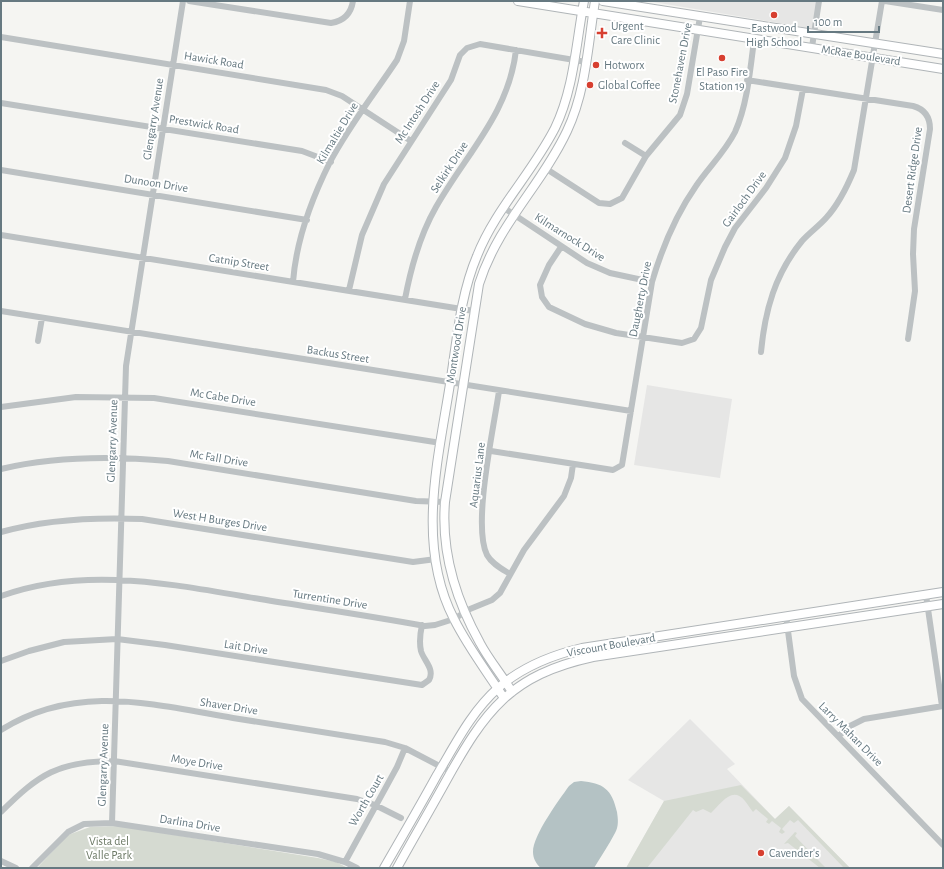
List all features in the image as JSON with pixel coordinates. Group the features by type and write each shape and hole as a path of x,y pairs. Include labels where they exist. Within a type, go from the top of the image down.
{"main road":[{"name":"McRae Boulevard","path":"518,1 943,69"},
{"name":"Montwood Drive","path":"504,698 454,619 445,596 436,559 433,530 433,501 450,383 467,283 477,255 490,229 556,126 570,86 584,1"},
{"name":"Montwood Drive","path":"512,692 480,644 464,613 455,587 446,546 445,502 479,284 487,261 499,237 559,146 574,115 586,62 595,1"},
{"name":"McRae Boulevard","path":"603,1 943,54"},
{"path":"643,20 646,8"},
{"path":"724,33 726,20"},
{"name":"Viscount Boulevard","path":"384,868 466,726 498,689 506,682 548,658 570,651 599,645 943,592"},
{"name":"Viscount Boulevard","path":"397,868 481,722 504,698 551,669 579,660 601,656 943,604"},
{"path":"694,630 696,641"},
{"path":"599,645 601,656"}],"street":[{"name":"Glengarry Avenue","path":"112,822 126,366 183,1"},
{"path":"189,1 331,23 341,20 347,16 352,7 353,1"},
{"name":"Kilmaltie Drive","path":"293,282 307,220 330,162 363,109 397,60 401,50 410,1"},
{"path":"812,47 819,1"},
{"path":"761,352 768,306 778,278 804,240 835,207 848,184 857,158 883,1 928,4 943,10"},
{"name":"Stonehaven Drive","path":"545,168 594,201 610,204 619,200 624,195 646,156 675,122 682,110 687,94 700,17"},
{"name":"Daugherty Drive","path":"491,451 612,470 619,468 624,460 652,282 663,248 679,212 703,176 727,146 735,131 743,108 756,25"},
{"name":"Hawick Road","path":"1,37 326,90 342,96 411,141"},
{"name":"Mc Intosh Drive","path":"349,290 356,254 369,215 384,184 451,80 463,51 470,46 480,44 586,62"},
{"name":"Selkirk Drive","path":"405,299 412,265 428,223 437,205 502,104 511,80 516,50"},
{"name":"Desert Ridge Drive","path":"747,80 916,107 924,112 929,121 930,129 914,229 913,254 915,291 908,339"},
{"name":"Gairloch Drive","path":"561,247 549,265 540,286 545,303 558,312 585,324 616,334 682,343 690,342 697,336 701,328 711,280 725,247 739,222 766,188 785,158 796,126 803,89"},
{"name":"Prestwick Road","path":"1,103 302,151 330,162"},
{"path":"625,143 646,156"},
{"name":"Dunoon Drive","path":"1,170 153,193 307,220"},
{"name":"Kilmarnock Drive","path":"504,208 561,247 598,269 622,277 652,282"},
{"name":"Catnip Street","path":"1,235 474,311"},
{"name":"Backus Street","path":"1,311 631,411"},
{"path":"38,341 42,318"},
{"name":"Aquarius Lane","path":"499,391 483,506 485,550 491,561 510,574"},
{"name":"Mc Cabe Drive","path":"1,407 52,399 124,397 182,401 441,443"},
{"name":"Mc Fall Drive","path":"1,469 63,459 123,458 168,461 416,501 445,502"},
{"name":"Turrentine Drive","path":"1,596 52,582 90,579 119,579 158,582 422,625 435,625 454,619 497,596 524,550 564,496 571,478 573,464"},
{"name":"West H Burges Drive","path":"1,532 59,521 121,518 157,521 413,562 436,559"},
{"path":"839,736 848,727 864,719 942,706 926,594"},
{"name":"Larry Mahan Drive","path":"786,616 794,676 799,692 807,704 943,845"},
{"name":"Lait Drive","path":"1,661 29,651 64,642 117,640 165,645 418,686 427,683 431,674 430,668 421,650 420,635 422,625"},
{"name":"Shaver Drive","path":"1,730 26,716 53,706 85,701 116,700 146,703 385,742 405,748 451,772"},
{"name":"Worth Court","path":"345,862 397,767 405,748"},
{"name":"Moye Drive","path":"1,812 24,789 50,772 85,762 114,762 349,798 375,805 401,818"},
{"name":"Darlina Drive","path":"32,868 68,832 84,824 112,822 318,854 345,862 357,868"},
{"path":"1,861 16,868"}],"shaded area":[{"name":"Eastwood High School","path":"647,1 819,1 815,29"},
{"path":"647,385 732,399 720,478 634,465"},
{"path":"690,719 735,764 727,769 775,819 789,806 850,868 626,868 664,801 628,780"},
{"path":"581,781 595,783 609,793 615,804 617,812 617,828 594,868 541,868 536,863 533,854 537,836 547,818 569,786 574,782"}],"green space":[{"path":"741,785 775,819 789,806 850,868 844,868 798,820 794,823 790,820 782,829 785,832 782,834 779,832 781,828 772,821 769,824 766,822 768,819 756,809 753,812 740,797 731,795 711,813 703,809 696,812 693,810 647,868 626,868 664,801"},
{"name":"Vista del Valle Park","path":"119,826 318,858 336,862 348,868 37,868 68,835 90,827"},
{"path":"795,832 797,833 795,836 815,857 819,855 817,859 826,868 820,868 788,843 784,844"}],"place":[{"name":"Eastwood High School","path":"774,15"},
{"name":"Urgent Care Clinic","path":"602,33"},
{"name":"El Paso Fire Station 19","path":"722,58"},
{"name":"Hotworx","path":"596,65"},
{"name":"Global Coffee","path":"590,85"},
{"name":"Cavender's","path":"761,853"}]}
